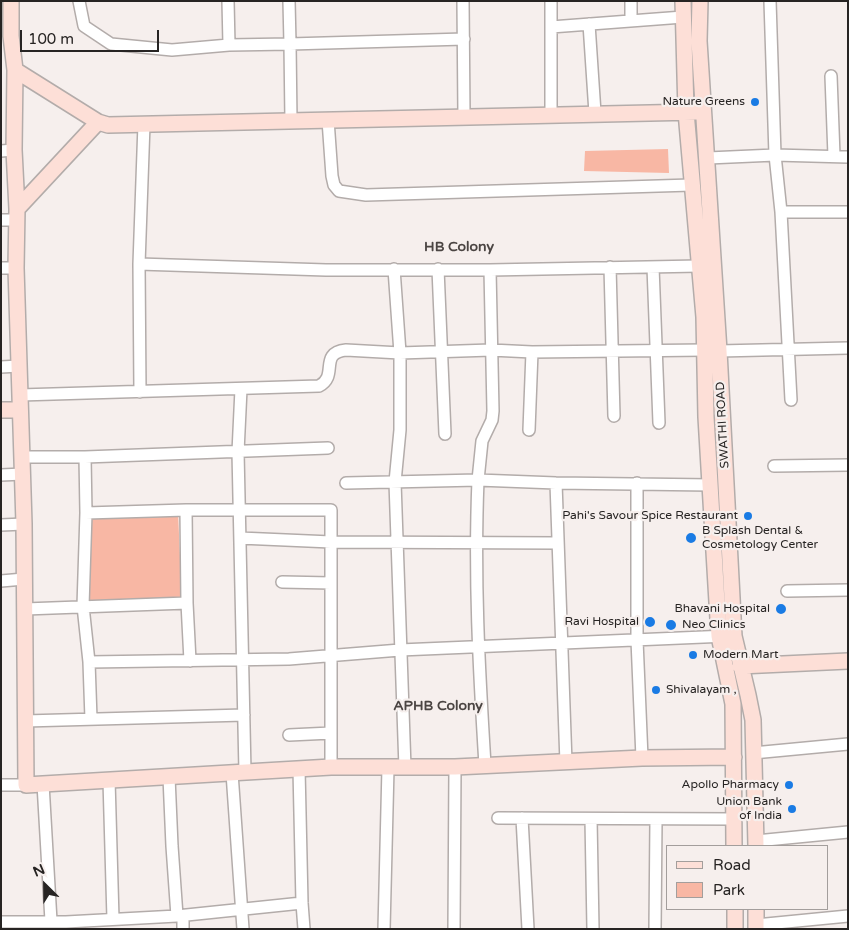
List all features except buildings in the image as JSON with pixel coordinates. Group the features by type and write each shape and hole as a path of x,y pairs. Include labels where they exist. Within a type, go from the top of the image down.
{"street":[{"path":"11,1 6,36 15,70 8,150 17,214 8,268 19,366 23,474 26,785"},
{"path":"79,1 84,26 111,44 172,50 229,45 464,39"},
{"path":"228,1 229,45"},
{"path":"289,1 291,121"},
{"path":"463,1 464,116"},
{"path":"551,1 552,114"},
{"path":"631,1 631,21"},
{"name":"SWATHI ROAD","path":"683,1 686,112 699,266 720,351 706,417 711,485 726,636 740,666 751,707 756,844"},
{"name":"SWATHI ROAD","path":"700,1 699,41 720,351 726,636 724,666 733,704 734,845"},
{"path":"770,1 774,155 781,212 790,350 791,400"},
{"path":"551,27 683,18"},
{"path":"590,24 595,113"},
{"path":"15,70 98,122 108,125 704,111"},
{"path":"831,76 834,156"},
{"path":"328,120 332,176 334,185 339,191 366,195 691,185"},
{"path":"1,220 17,214 98,122"},
{"path":"140,392 139,264 144,124"},
{"path":"708,158 774,155 848,157"},
{"path":"781,212 848,212"},
{"path":"139,264 326,270 490,270 699,266"},
{"path":"610,267 614,416"},
{"path":"654,267 659,423"},
{"path":"394,269 400,353 400,430 395,482 405,768"},
{"path":"438,269 445,434"},
{"path":"485,764 478,647 475,543 482,441 494,411 490,270"},
{"path":"1,410 20,402 140,392 319,386 325,383 328,378 330,359 338,351 400,353 491,350 532,352 657,352 848,348"},
{"path":"529,430 532,352"},
{"path":"1,367 19,366"},
{"path":"241,389 238,452 244,715 238,773 243,929"},
{"path":"22,457 85,457 328,448"},
{"path":"85,457 86,512 83,606 89,662 91,719"},
{"path":"774,466 848,465"},
{"path":"1,475 23,474"},
{"path":"346,483 478,480 556,484 637,483 711,485"},
{"path":"637,483 637,640 642,758"},
{"path":"556,484 566,763"},
{"path":"186,510 190,661"},
{"path":"86,512 331,510 331,767"},
{"path":"1,526 24,524"},
{"path":"240,538 331,542 558,543"},
{"path":"1,581 24,579"},
{"path":"282,582 331,583"},
{"path":"787,591 848,590"},
{"path":"25,609 187,602"},
{"path":"89,662 288,660 400,650 726,636"},
{"path":"724,666 848,661"},
{"path":"25,721 244,715"},
{"path":"289,735 331,733"},
{"path":"753,752 848,744"},
{"path":"1,785 331,767 455,767 485,764 566,763 642,758 734,757"},
{"path":"454,929 455,767"},
{"path":"384,929 388,768"},
{"path":"299,769 304,929"},
{"path":"169,776 172,846 183,929"},
{"path":"109,780 112,919"},
{"path":"43,784 51,921"},
{"path":"498,818 734,819"},
{"path":"522,818 528,929"},
{"path":"591,819 593,929"},
{"path":"656,820 656,929"},
{"path":"756,844 848,832"},
{"path":"1,922 51,921 66,925 112,919 125,924 302,903"},
{"path":"735,910 735,929"},
{"path":"756,910 756,927 848,916"}],"green space":[{"path":"668,149 669,173 584,171 585,151"},
{"path":"178,513 182,598 87,601 90,515"}],"place":[{"name":"Nature Greens","path":"755,102"},
{"name":"Pahi's Savour Spice Restaurant","path":"748,516"},
{"name":"B Splash Dental & Cosmetology Center","path":"691,538"},
{"name":"Bhavani Hospital","path":"781,609"},
{"name":"Ravi Hospital","path":"650,622"},
{"name":"Neo Clinics","path":"671,625"},
{"name":"Modern Mart","path":"693,655"},
{"name":"Shivalayam ,","path":"656,690"},
{"name":"Apollo Pharmacy","path":"789,785"},
{"name":"Union Bank of India","path":"792,809"}],"district":[{"name":"HB Colony","path":"459,247"},
{"name":"APHB Colony","path":"438,706"}]}
